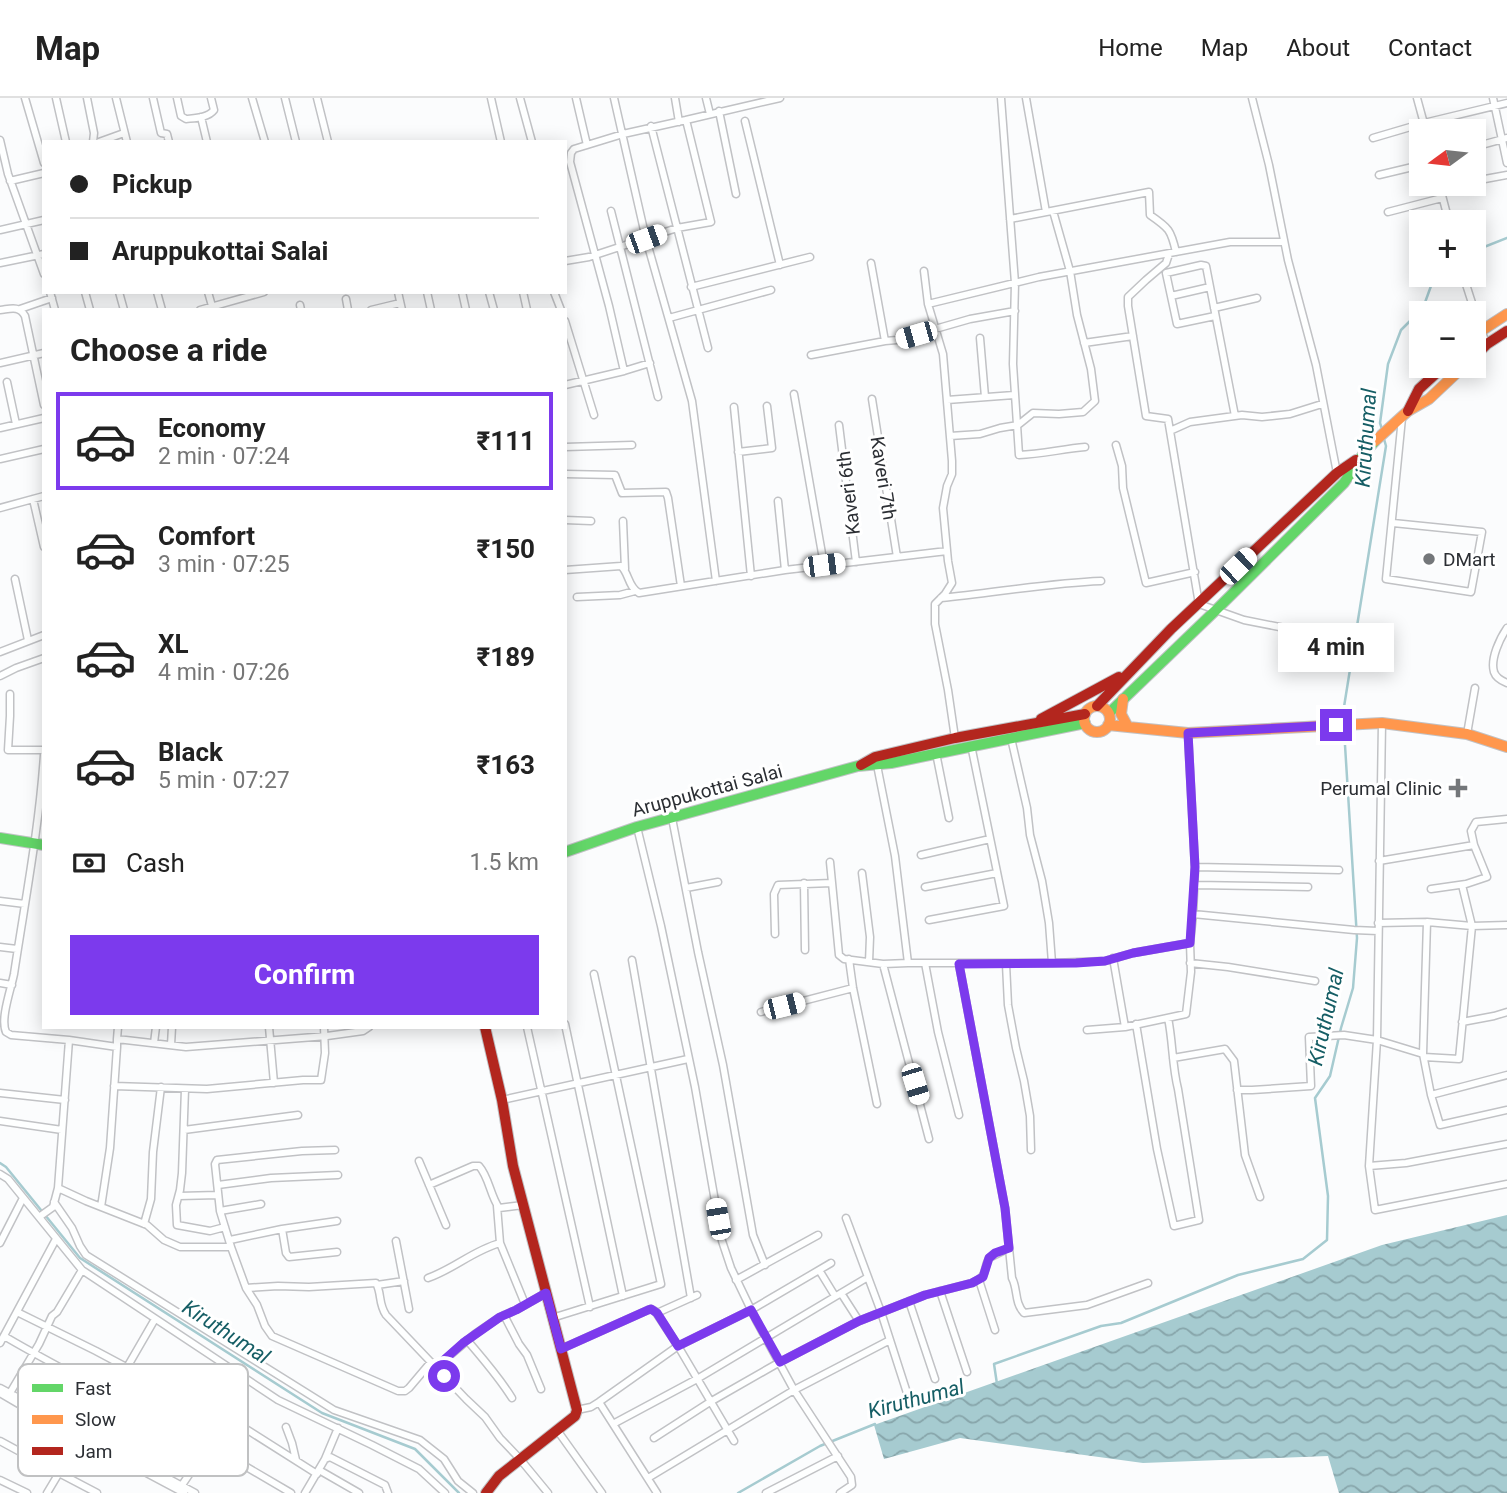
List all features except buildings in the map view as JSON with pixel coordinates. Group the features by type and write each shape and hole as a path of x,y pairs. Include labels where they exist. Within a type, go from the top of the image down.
{"main road":[{"path":"1486,328 1507,314"},
{"path":"1487,344 1507,331"},
{"path":"1405,414 1419,389 1431,378"},
{"path":"1109,713 1344,483 1376,440 1451,378"},
{"path":"1097,706 1109,713 1110,721 1102,731 1090,729 1085,719 1090,708 1097,706 1171,629 1336,472 1362,456"},
{"path":"1032,724 1128,673"},
{"path":"1123,699 1119,712 1128,727"},
{"name":"Aruppukottai Salai","path":"858,766 877,765 1011,738 1085,719"},
{"name":"Aruppukottai Salai","path":"567,851 638,827 858,766 875,757 955,738 1032,724 1085,719"},
{"path":"1108,725 1188,733 1382,723 1466,734 1507,747"},
{"path":"0,838 39,844"},
{"path":"485,1029 502,1100 513,1166 577,1410 575,1416 499,1476 486,1493"}],"street":[{"path":"25,98 42,156"},
{"path":"56,98 66,140"},
{"path":"87,98 96,140"},
{"path":"116,98 126,140"},
{"path":"153,98 161,133 167,134 168,140"},
{"path":"177,98 183,118 186,119 213,112 211,98"},
{"path":"252,98 264,140"},
{"path":"285,98 296,140"},
{"path":"317,98 328,140"},
{"path":"491,98 501,140"},
{"path":"520,98 531,140"},
{"path":"576,98 587,145"},
{"path":"614,98 646,239 692,401 716,581"},
{"path":"567,261 589,257 677,228 711,222 675,98"},
{"path":"706,98 710,114"},
{"path":"738,98 740,107"},
{"path":"624,371 596,253 570,162 571,153 574,149 651,126 780,98"},
{"path":"1001,98 1015,283 1013,364 1019,455 1085,447"},
{"path":"950,436 980,434 1018,425 1033,413 1083,412 1095,401 1091,369 1077,315 1070,271 1050,212 1026,98"},
{"path":"1252,98 1269,165 1287,260 1316,365 1336,472"},
{"path":"1417,98 1423,119"},
{"path":"1437,119 1494,102 1507,103"},
{"path":"1494,102 1505,139 1507,163"},
{"path":"719,111 736,194"},
{"path":"201,117 207,140"},
{"path":"745,121 780,265"},
{"path":"651,126 708,348"},
{"path":"1373,138 1409,127"},
{"path":"102,140 124,133"},
{"path":"1486,143 1505,139"},
{"path":"0,140 9,177 41,254 0,263"},
{"path":"1380,175 1409,168"},
{"path":"0,176 42,173"},
{"path":"1486,179 1507,175"},
{"path":"1010,219 1149,192 1150,215 1165,225 1172,235 1172,253 1166,263 1128,297 1128,306 1146,416 1168,419 1199,604 1244,620 1340,639"},
{"path":"1388,212 1443,198 1446,210"},
{"path":"611,211 658,397"},
{"path":"0,230 42,220"},
{"path":"928,303 1070,271 1230,242 1284,242"},
{"path":"691,287 810,257"},
{"path":"871,263 885,341"},
{"path":"1215,316 1177,324 1166,273 1206,266 1235,416"},
{"path":"925,271 928,303 943,354 952,461 952,474 943,508 952,583 934,604 935,624 955,738"},
{"path":"1171,296 1210,287"},
{"path":"669,318 771,290"},
{"path":"209,294 212,306"},
{"path":"206,308 252,294"},
{"path":"0,310 20,309 51,295"},
{"path":"1214,308 1257,298"},
{"path":"346,299 348,308"},
{"path":"20,309 25,316 42,395"},
{"path":"811,355 897,340 970,319 1015,312"},
{"path":"567,328 594,415"},
{"path":"1084,343 1133,337"},
{"path":"980,338 985,397"},
{"path":"0,363 42,354"},
{"path":"567,384 650,363"},
{"path":"6,382 16,424"},
{"path":"794,394 824,565"},
{"path":"947,400 1014,395"},
{"name":"Kaveri 7th","path":"872,399 897,557"},
{"path":"1170,430 1190,422 1235,416 1290,414 1322,404"},
{"path":"738,452 772,448 768,406"},
{"path":"734,407 751,576"},
{"path":"1393,523 1482,532 1471,592 1387,579 1393,523 1405,414"},
{"path":"0,429 42,418"},
{"name":"Kaveri 6th","path":"839,425 856,562"},
{"path":"567,447 632,445"},
{"path":"1116,445 1122,466 1123,488 1146,583 1195,572"},
{"path":"0,459 42,449"},
{"path":"567,474 615,475 622,493 666,492 681,586"},
{"path":"0,508 42,497"},
{"path":"33,499 42,538"},
{"path":"778,501 785,570"},
{"path":"567,520 591,521"},
{"path":"623,521 625,569 635,591"},
{"path":"578,597 620,595 635,591 639,593 785,570 947,551"},
{"path":"567,570 618,565 625,569"},
{"path":"15,579 27,640"},
{"path":"941,598 1071,582 1101,581"},
{"path":"1507,628 1499,639 1493,664 1494,673 1507,683"},
{"path":"0,643 1,652 42,636"},
{"path":"0,676 42,659"},
{"path":"1466,734 1475,688"},
{"path":"10,694 8,750 42,752"},
{"path":"1382,723 1377,1040 1369,1166 1375,1210 1507,1184"},
{"path":"1087,1030 1125,1027 1186,1014 1195,885 1188,733"},
{"path":"1011,738 1042,881 1052,963"},
{"path":"929,920 1004,906 971,745"},
{"path":"936,753 949,818"},
{"path":"877,765 895,856 908,963"},
{"path":"42,789 39,844 25,904 3,1032 69,1040 186,1047 325,1036 366,1029"},
{"path":"671,818 723,1066 754,1235 765,1265"},
{"path":"1432,889 1487,877 1471,831 1476,822 1507,819"},
{"path":"638,827 697,1100 722,1241 736,1280 794,1390 853,1480 849,1488 840,1493"},
{"path":"921,855 990,839"},
{"path":"1379,861 1474,845"},
{"path":"830,862 838,951 841,957 849,960 883,964 1076,963 1190,943"},
{"path":"1195,867 1339,870"},
{"path":"862,873 870,937 869,962"},
{"path":"925,887 997,873"},
{"path":"687,888 718,882"},
{"path":"804,883 805,950"},
{"path":"775,934 776,888 781,884 832,883"},
{"path":"1237,1090 1311,1086 1309,1037 1340,1035 1377,1040 1423,1056 1459,1059 1472,926 1462,884"},
{"path":"1195,885 1308,887"},
{"path":"0,901 25,904"},
{"path":"1193,914 1357,930 1427,922 1472,926 1507,925"},
{"path":"1427,922 1423,1056 1440,1125 1507,1110"},
{"path":"0,947 18,949"},
{"path":"1113,958 1125,1027"},
{"path":"632,960 694,1297 657,1313"},
{"path":"849,960 877,1104"},
{"path":"925,963 938,1032 959,1115"},
{"path":"1191,963 1315,981"},
{"path":"883,964 929,1139"},
{"path":"959,964 1005,1208 1012,1278 1019,1307 1024,1313 1087,1305 1148,1283"},
{"path":"1006,964 1009,1005 1030,1116 1031,1150"},
{"path":"552,1318 661,1284 594,974"},
{"path":"0,983 12,985"},
{"path":"761,1012 853,988"},
{"path":"1462,1022 1507,1012"},
{"path":"1136,1024 1157,1149 1174,1226 1199,1220 1174,1071 1168,1018"},
{"path":"101,1207 110,1149 118,1029"},
{"path":"154,1043 156,1029"},
{"path":"171,1045 172,1029"},
{"path":"269,1029 274,1083"},
{"path":"114,1086 207,1089 321,1080 325,1053 324,1029"},
{"path":"527,1029 590,1307"},
{"path":"566,1029 623,1296"},
{"path":"40,1216 54,1205 58,1188 69,1040"},
{"path":"1173,1058 1225,1049 1234,1061 1245,1155 1260,1197"},
{"path":"502,1100 688,1059"},
{"path":"1431,1095 1507,1075"},
{"path":"144,1224 151,1199 160,1087"},
{"path":"185,1089 182,1173 176,1205 177,1225 210,1231 225,1227"},
{"path":"0,1093 65,1100"},
{"path":"184,1130 298,1115"},
{"path":"0,1121 62,1130"},
{"path":"1369,1166 1406,1163 1507,1144"},
{"path":"335,1150 303,1150 217,1160 215,1164 220,1211 225,1227 246,1288 272,1336 398,1391 405,1391 467,1340 504,1315 546,1293"},
{"path":"419,1161 446,1225"},
{"path":"429,1185 473,1166 479,1166 484,1172 496,1205 500,1242 525,1304"},
{"path":"0,1174 8,1179 40,1216 82,1270 222,1364"},
{"path":"218,1185 271,1178 338,1175"},
{"path":"58,1188 144,1224 164,1240 180,1247 231,1244 282,1229 337,1222"},
{"path":"179,1196 218,1195"},
{"path":"0,1243 23,1198"},
{"path":"220,1211 261,1204"},
{"path":"54,1205 72,1228 86,1255 334,1410 420,1440 444,1459 458,1481 473,1493"},
{"path":"496,1205 502,1208 523,1205"},
{"path":"846,1217 908,1396"},
{"path":"282,1229 289,1257 337,1252"},
{"path":"736,1280 818,1235"},
{"path":"0,1343 56,1239"},
{"path":"396,1241 409,1309"},
{"path":"428,1278 438,1275 486,1246 500,1242"},
{"path":"654,1438 780,1362 859,1321 909,1301 979,1280 984,1275 989,1258 1009,1248"},
{"path":"577,1410 591,1407 678,1346 751,1310 831,1262"},
{"path":"26,1364 52,1316 82,1270"},
{"path":"819,1270 859,1321"},
{"path":"613,1424 697,1379 868,1277"},
{"path":"979,1280 995,1330"},
{"path":"246,1288 374,1282 377,1285 404,1281"},
{"path":"377,1285 379,1303 386,1315 485,1417 548,1493"},
{"path":"940,1291 967,1372"},
{"path":"909,1301 935,1379"},
{"path":"561,1349 651,1309 657,1313 678,1346 734,1441"},
{"path":"17,1312 119,1364"},
{"path":"504,1315 527,1355 541,1389"},
{"path":"129,1364 155,1319"},
{"path":"4,1336 54,1364"},
{"path":"467,1340 512,1398"},
{"path":"648,1478 794,1390 890,1340"},
{"path":"10,1393 18,1378"},
{"path":"248,1381 278,1400 419,1469 445,1493"},
{"path":"0,1388 18,1398"},
{"path":"0,1393 18,1402"},
{"path":"599,1402 657,1493"},
{"path":"286,1427 296,1460"},
{"path":"305,1493 325,1459 338,1428"},
{"path":"248,1430 296,1460 359,1493"},
{"path":"557,1430 602,1493"},
{"path":"0,1441 18,1451"},
{"path":"766,1493 838,1456"},
{"path":"325,1459 333,1457 386,1485 388,1493"},
{"path":"248,1468 291,1493"},
{"path":"47,1493 57,1476"},
{"path":"65,1476 97,1493"},
{"path":"155,1476 180,1490 195,1493"},
{"path":"0,1480 27,1493"},
{"path":"432,1493 437,1484"}],"water":[{"path":"1507,1215 1507,1493 1339,1493 1328,1456 1143,1463 960,1438 884,1459 874,1425 1382,1245"}],"waterway":[{"name":"Kiruthumal","path":"1486,246 1507,238"},
{"name":"Kiruthumal","path":"1382,429 1380,423 1388,364 1401,330 1423,308 1431,287"},
{"name":"Kiruthumal","path":"1344,723 1343,713 1386,446 1384,439"},
{"name":"Kiruthumal","path":"997,1384 994,1364 1101,1326 1121,1323 1238,1275 1303,1259 1327,1240 1328,1196 1315,1098 1330,1076 1353,988 1357,938 1344,729"},
{"name":"Kiruthumal","path":"0,1163 80,1258 245,1364"},
{"name":"Kiruthumal","path":"248,1366 322,1413 415,1449 459,1493"},
{"name":"Kiruthumal","path":"738,1493 820,1446 875,1424"}],"traffic: fast":[{"path":"1109,713 1344,483 1375,441"},
{"path":"567,851 637,827 858,766 891,763 1085,723"},
{"path":"0,838 42,845"}],"traffic: slow":[{"path":"1486,328 1507,314"},
{"path":"1375,441 1408,411 1429,399 1451,378"},
{"path":"1123,699 1121,714 1128,727"},
{"path":"1097,706 1106,710 1110,719 1106,728 1097,732 1088,728 1084,719 1088,710 1097,706"},
{"path":"1108,725 1188,733 1382,723 1467,734 1507,747"}],"traffic: jam":[{"path":"1486,345 1507,331"},
{"path":"1408,411 1419,389 1431,378"},
{"path":"1097,706 1171,629 1337,473 1356,460"},
{"path":"1041,719 1119,677"},
{"path":"861,765 875,757 955,738 1085,714"},
{"path":"485,1029 502,1100 513,1166 577,1410 575,1416 499,1476 486,1493"}],"place":[{"name":"DMart","path":"1429,559"},
{"name":"Perumal Clinic","path":"1458,788"}],"route":[{"path":"444,1376 436,1367 463,1343 500,1317 546,1293 561,1349 651,1309 657,1313 678,1346 751,1310 780,1362 859,1321 925,1295 972,1283 983,1277 987,1260 995,1253 1009,1248 1005,1208 959,964 1105,961 1190,943 1195,867 1188,733 1336,725"}]}
